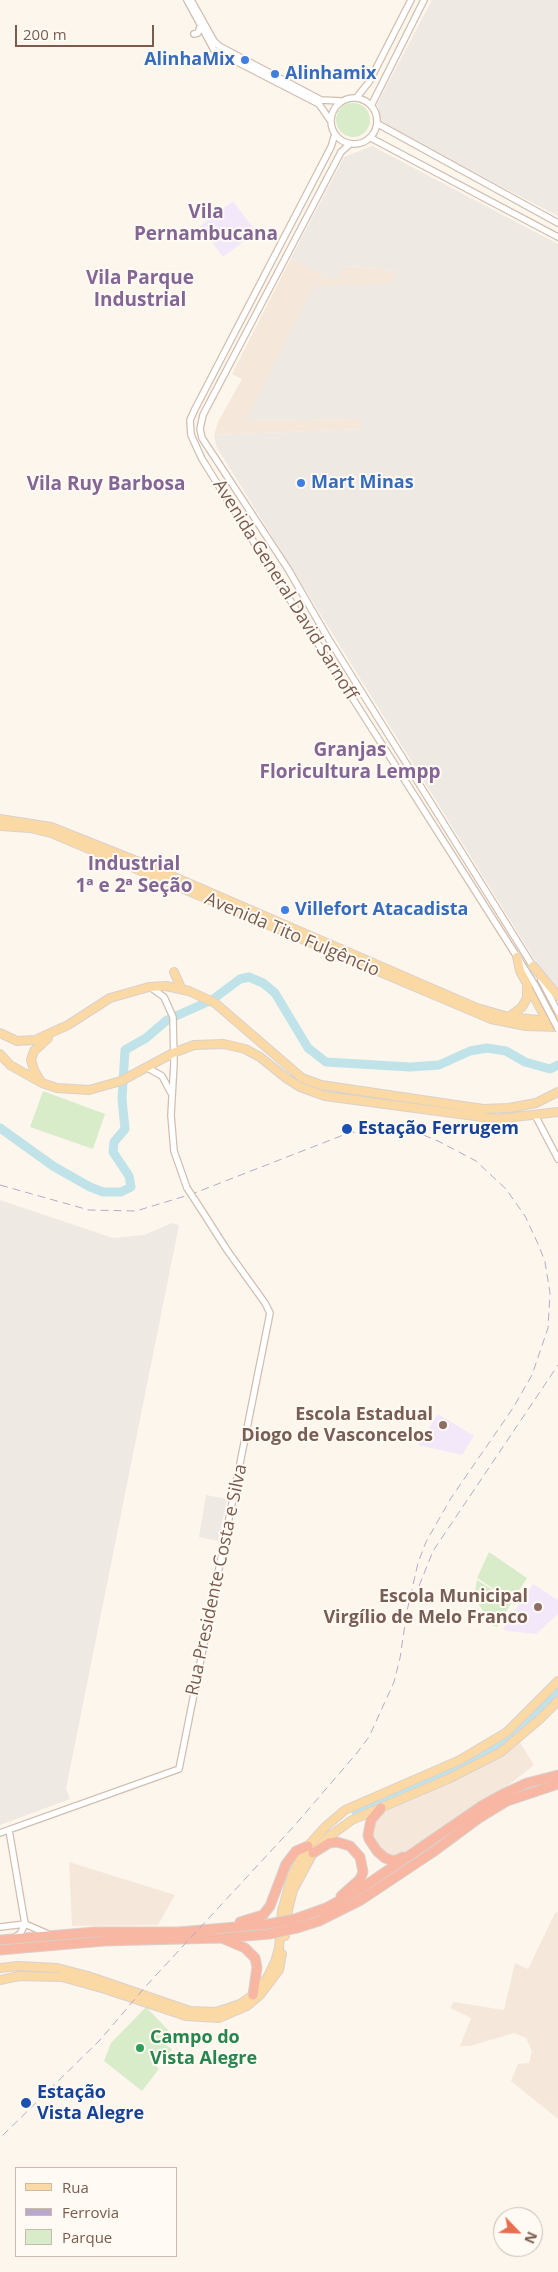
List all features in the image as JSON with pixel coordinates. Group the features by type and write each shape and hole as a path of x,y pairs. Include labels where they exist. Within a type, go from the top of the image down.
{"highway":[{"path":"0,1950 104,1941 221,1938 270,1934 296,1923 359,1890 503,1794 527,1783 558,1775"},
{"path":"0,1940 113,1931 205,1930 319,1921 361,1900 433,1852 479,1818 507,1801 558,1784"},
{"path":"381,1808 371,1820 368,1835 380,1855 394,1861 419,1849"},
{"path":"205,1930 254,1919 263,1915 270,1906 286,1864 296,1851 310,1850 344,1842 355,1850 363,1872 360,1879 326,1908"},
{"path":"221,1938 245,1948 255,1958 257,1979 253,1995"}],"main road":[{"name":"Avenida Tito Fulgêncio","path":"0,819 51,827 149,866 477,1008 553,1026"},
{"name":"Avenida Tito Fulgêncio","path":"0,826 30,828 51,832 491,1019 526,1026 553,1026"},
{"path":"517,957 520,971 531,985 553,1026"},
{"path":"533,966 558,996"},
{"path":"174,972 185,990"},
{"path":"509,1017 522,1006 531,985"},
{"path":"42,1083 34,1070 31,1060 34,1051 58,1031 110,998 150,987 166,986 185,990 215,1004 302,1078 321,1085 483,1109 509,1108 536,1103 558,1092"},
{"name":"Avenida Tito Fulgêncio","path":"553,1026 558,1019"},
{"path":"0,1033 10,1039 26,1041 35,1040 58,1031"},
{"path":"0,1054 10,1065 42,1083 72,1090 88,1090 107,1086 194,1045 224,1044 252,1053 300,1087 325,1096 482,1118 515,1118 558,1112"},
{"path":"0,1968 18,1966 57,1968 88,1976 196,2012 216,2012 240,2004 253,1995 267,1978 275,1962 279,1948 282,1911 296,1867 325,1827 345,1810 460,1760 496,1747 507,1732 558,1681"},
{"path":"0,1980 19,1976 62,1977 186,2016 220,2018 247,2006 260,1994 278,1970 293,1890 310,1850 338,1829 448,1779 540,1719 558,1701"}],"street":[{"path":"187,0 200,27 211,42 321,100 341,101 357,97 369,82 411,0"},
{"path":"191,0 214,50 319,104 330,120 335,134 341,140 350,144 364,142 370,138 378,124 376,111 372,104 357,97"},
{"path":"372,104 424,0"},
{"path":"194,34 198,33 200,27"},
{"path":"330,120 335,107 341,101"},
{"path":"378,124 558,223"},
{"path":"190,420 331,147 335,134"},
{"path":"370,138 558,237"},
{"path":"190,420 196,418 201,421 341,152 350,144"},
{"name":"Avenida General David Sarnoff","path":"190,420 190,435 203,461 517,957"},
{"name":"Avenida General David Sarnoff","path":"201,421 202,438 288,569 329,640 533,966 558,1012"},
{"path":"203,461 216,460"},
{"path":"317,643 329,640"},
{"path":"321,649 329,640"},
{"path":"531,985 553,1026"},
{"path":"165,998 166,986"},
{"path":"150,987 165,998"},
{"name":"Rua Presidente Costa e Silva","path":"9,1830 179,1768 270,1313 187,1188 174,1151 172,1098 173,1017 165,998"},
{"path":"146,1068 162,1076 167,1082 172,1098"},
{"path":"535,1115 558,1159"},
{"path":"0,1833 9,1830 25,1924 20,1934 13,1938"},
{"path":"0,1926 25,1924 52,1935"}],"shaded area":[{"path":"432,0 558,0 558,216 382,125 377,104"},
{"path":"372,146 558,244 558,993 554,991 216,446 214,435 362,429 361,419 245,421 314,286 390,284 396,274 378,268 346,266 339,277 328,278 291,258 344,157"},
{"path":"233,201 256,232 223,257 200,226"},
{"path":"291,258 328,278 345,266 378,268 396,274 391,284 314,287 246,421 361,419 362,429 214,435 218,422 242,379 232,374"},
{"path":"0,1200 113,1238 144,1235 172,1223 179,1225 66,1789 70,1799 0,1825"},
{"name":"Escola Estadual Diogo de Vasconcelos","path":"438,1414 474,1436 462,1455 418,1445"},
{"path":"206,1495 227,1499 218,1541 199,1537"},
{"name":"Escola Municipal Virgílio de Melo Franco","path":"533,1584 558,1600 558,1614 536,1634 503,1629"},
{"path":"514,1733 534,1765 414,1860 393,1859 379,1852 371,1836 381,1798 410,1791 481,1758"},
{"path":"69,1862 175,1895 158,1925 72,1926"},
{"path":"556,1911 558,1913 558,2119 511,2081 518,2064 529,2063 532,2052 526,2038 514,2033 470,2046 460,2046 471,2018 450,2008 454,2002 504,2010 515,1963 528,1969"}],"green space":[{"path":"353,103 365,108 370,120 365,132 353,137 341,132 336,120 341,108"},
{"path":"43,1091 105,1114 93,1149 30,1127"},
{"path":"489,1552 527,1578 512,1601 477,1578"},
{"path":"477,1580 512,1602 497,1627 492,1625 474,1597"},
{"name":"Campo do Vista Alegre","path":"146,2007 170,2032 172,2037 166,2045 172,2049 170,2053 162,2055 154,2064 159,2069 142,2091 104,2061 111,2043"}],"waterway":[{"path":"0,1128 53,1166 90,1187 103,1192 121,1192 131,1187 129,1176 113,1152 114,1142 125,1129 122,1099 125,1050 146,1038 167,1020 212,1000 240,979 249,977 263,983 275,993 308,1048 326,1062 410,1067 439,1065 470,1051 487,1048 506,1051 525,1062 550,1069 558,1065"},
{"path":"356,1812 464,1766 505,1742 525,1727 558,1692"}],"railway":[{"path":"0,1185 89,1210 136,1211 192,1194 346,1134 370,1129 416,1132 476,1161 506,1189 525,1216 539,1246 545,1262 550,1293 548,1328 532,1375 513,1408 451,1498 426,1542 418,1563 407,1611 400,1658 394,1682 369,1737 295,1825 146,1986 100,2040 0,2138"},
{"path":"419,1586 433,1551 558,1365"}],"place":[{"name":"AlinhaMix","path":"245,60"},
{"name":"Alinhamix","path":"275,74"},
{"name":"Mart Minas","path":"301,483"},
{"name":"Villefort Atacadista","path":"285,910"},
{"name":"Estação Ferrugem","path":"347,1129"},
{"name":"Escola Estadual Diogo de Vasconcelos","path":"443,1425"},
{"name":"Escola Municipal Virgílio de Melo Franco","path":"538,1607"},
{"name":"Campo do Vista Alegre","path":"140,2048"},
{"name":"Estação Vista Alegre","path":"26,2103"}],"district":[{"name":"Vila Pernambucana","path":"206,224"},
{"name":"Vila Parque Industrial","path":"140,290"},
{"name":"Vila Ruy Barbosa","path":"106,485"},
{"name":"Granjas Floricultura Lempp","path":"350,762"},
{"name":"Industrial 1ª e 2ª Seção","path":"134,876"}]}
